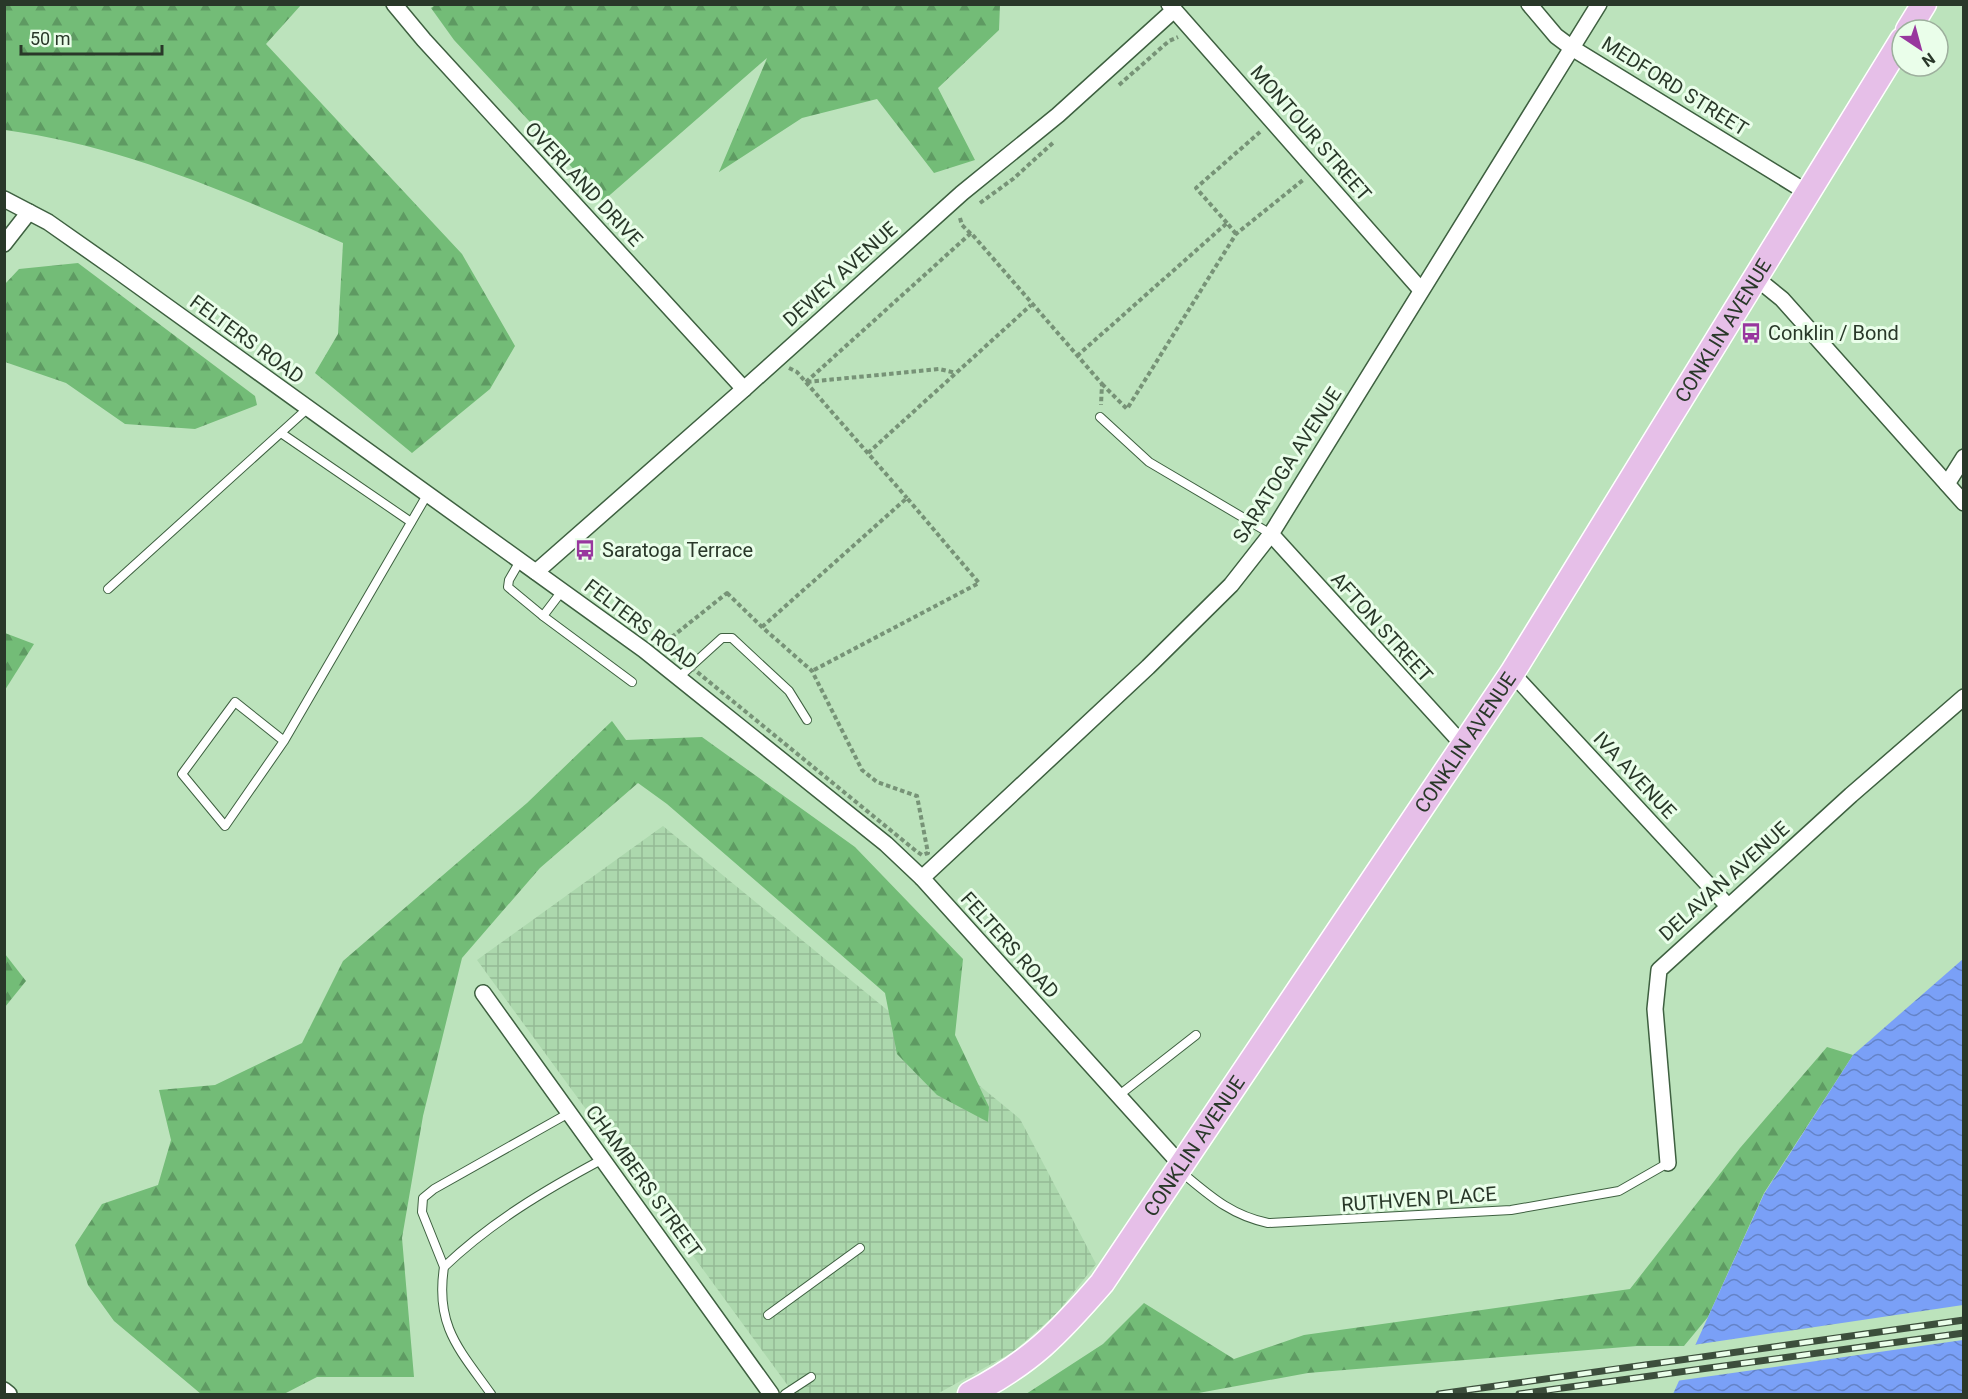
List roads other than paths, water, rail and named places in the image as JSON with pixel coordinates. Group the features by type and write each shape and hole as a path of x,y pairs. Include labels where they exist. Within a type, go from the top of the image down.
{"main road":[{"path":"1915,18 1924,4"},
{"name":"CONKLIN AVENUE","path":"970,1395 1001,1378 1036,1353 1058,1334 1102,1283 1512,673 1890,60"}],"street":[{"name":"OVERLAND DRIVE","path":"394,4 424,40 744,389"},
{"name":"MEDFORD STREET","path":"1529,4 1556,36 1572,48 1808,193"},
{"name":"SARATOGA AVENUE","path":"922,878 1156,659 1231,585 1272,534 1599,4"},
{"name":"DEWEY AVENUE","path":"536,572 962,193 1058,115 1171,7"},
{"name":"MONTOUR STREET","path":"1171,7 1421,290"},
{"name":"FELTERS ROAD","path":"4,199 29,212 115,269 562,591 678,678 886,844 922,878 1181,1168"},
{"path":"4,244 29,212"},
{"path":"1756,278 1782,299 1964,503"},
{"path":"1947,484 1964,457"},
{"name":"AFTON STREET","path":"1272,534 1464,746"},
{"name":"IVA AVENUE","path":"1512,673 1728,906"},
{"name":"DELAVAN AVENUE","path":"1668,1162 1655,1009 1659,970 1964,697"},
{"name":"CHAMBERS STREET","path":"483,993 771,1395"},
{"path":"4,1390 9,1395"}],"lane":[{"path":"108,589 307,409"},
{"path":"1100,417 1149,462 1272,534"},
{"path":"280,433 411,522"},
{"path":"284,741 235,702 182,774 225,826 284,741 427,495"},
{"path":"520,561 508,580 508,587 632,682"},
{"path":"543,616 562,591"},
{"path":"678,678 722,638 732,638 789,691 807,720"},
{"path":"1118,1096 1196,1035"},
{"path":"491,1395 445,1323 441,1290 444,1267 422,1212 423,1198 434,1189 569,1113"},
{"path":"444,1267 500,1219 550,1187 603,1159"},
{"name":"RUTHVEN PLACE","path":"1181,1168 1215,1201 1244,1218 1268,1223 1511,1210 1619,1191 1668,1162"},
{"path":"768,1315 860,1248"},
{"path":"785,1395 812,1377"}],"water":[{"path":"1963,959 1963,1394 1673,1394 1764,1194 1853,1055"}],"railway":[{"path":"1439,1394 1964,1320"},
{"path":"1519,1394 1964,1333"}],"place":[{"name":"Conklin / Bond","path":"1751,333"},
{"name":"Saratoga Terrace","path":"585,550"}]}
